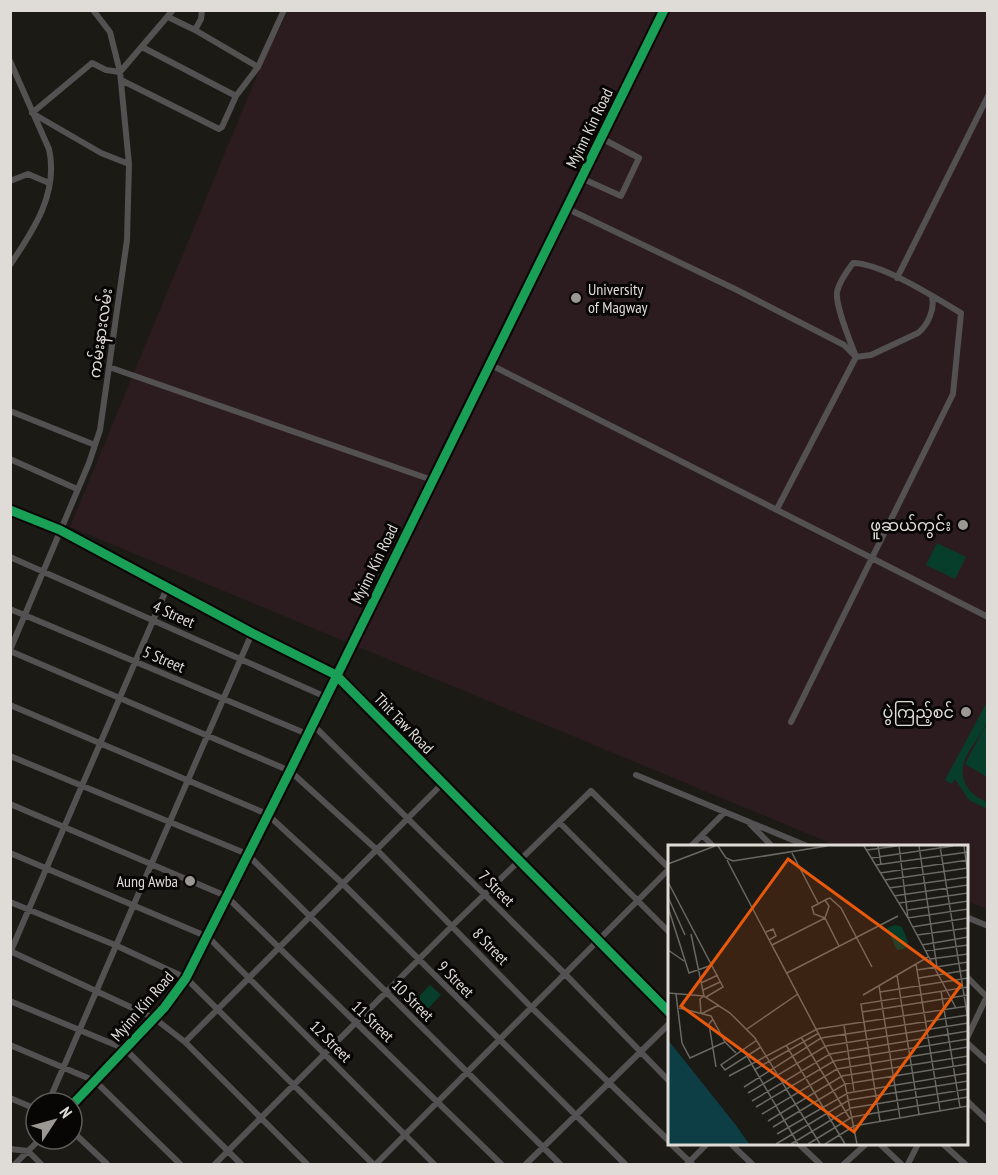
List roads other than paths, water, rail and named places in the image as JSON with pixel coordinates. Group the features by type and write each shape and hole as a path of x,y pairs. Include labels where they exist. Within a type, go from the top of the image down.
{"street":[{"name":"ကမ်းနားလမ်း","path":"10,650 100,430 127,240 129,165 120,72 110,32 93,10"},
{"path":"32,113 92,63 106,70 120,72 173,10"},
{"path":"195,30 201,19 202,10"},
{"path":"121,80 219,129 236,96 258,67 284,10"},
{"name":"Myinn Kin Road","path":"84,1092 154,1018 186,978 208,937 226,896 290,771 664,10"},
{"path":"168,17 258,67"},
{"path":"142,47 236,96"},
{"path":"10,61 48,149 52,164 47,197 36,227 10,266"},
{"path":"897,278 987,96"},
{"path":"32,113 101,153 129,165"},
{"path":"581,178 621,196 639,158 601,138"},
{"path":"10,181 28,174 49,183"},
{"path":"566,208 737,290 844,345 856,357"},
{"path":"777,509 856,357 837,293 854,263 864,263 897,278 961,313 953,394 791,722"},
{"path":"856,357 871,355 922,330 934,305 932,297"},
{"path":"489,364 987,616"},
{"path":"109,367 432,480"},
{"path":"10,411 95,445"},
{"path":"10,459 77,489"},
{"name":"Thit Taw Road","path":"10,510 60,530 252,633 336,675 668,1012"},
{"name":"4 Street","path":"10,557 326,697"},
{"path":"167,588 11,952 154,1018 185,1042 308,1164"},
{"name":"5 Street","path":"10,609 307,734"},
{"path":"53,1091 252,633"},
{"name":"8 Street","path":"10,650 290,771 376,849 531,1007 668,1141"},
{"path":"10,705 267,814"},
{"name":"7 Street","path":"312,724 565,974 668,1081"},
{"path":"10,756 247,854"},
{"path":"636,775 805,845"},
{"path":"185,1042 442,784"},
{"path":"215,1164 591,791 668,868"},
{"path":"10,804 226,896"},
{"path":"692,845 725,812"},
{"name":"9 Street","path":"267,814 343,884 625,1164"},
{"path":"746,821 771,845"},
{"path":"559,822 668,932"},
{"path":"702,835 712,845"},
{"path":"10,853 208,937"},
{"name":"10 Street","path":"247,854 560,1164"},
{"path":"10,902 115,945 186,978 374,1164 668,870"},
{"name":"11 Street","path":"226,896 501,1164"},
{"path":"968,917 987,926"},
{"name":"12 Street","path":"208,937 434,1164"},
{"path":"968,978 987,996 968,1037"},
{"path":"10,1001 124,1049 241,1164"},
{"path":"526,1164 668,1024"},
{"path":"968,1043 987,1062"},
{"path":"10,1045 95,1081 180,1164"},
{"path":"10,1098 24,1104"},
{"path":"968,1102 987,1121"},
{"path":"84,1142 107,1164"},
{"name":"8 Street","path":"672,1145 690,1164"},
{"path":"690,1164 705,1145"},
{"path":"733,1145 752,1164"},
{"path":"801,1145 820,1164"},
{"path":"844,1164 864,1145"},
{"path":"882,1145 901,1164"},
{"path":"908,1164 917,1145"},
{"path":"945,1145 965,1164"},
{"path":"15,1164 28,1151 41,1164"}],"place":[{"name":"University of Magway","path":"576,298"},
{"name":"ဖူဆယ်ကွင်း","path":"963,525"},
{"name":"ပွဲကြည့်စင်","path":"966,712"},
{"name":"Aung Awba","path":"190,881"}]}
